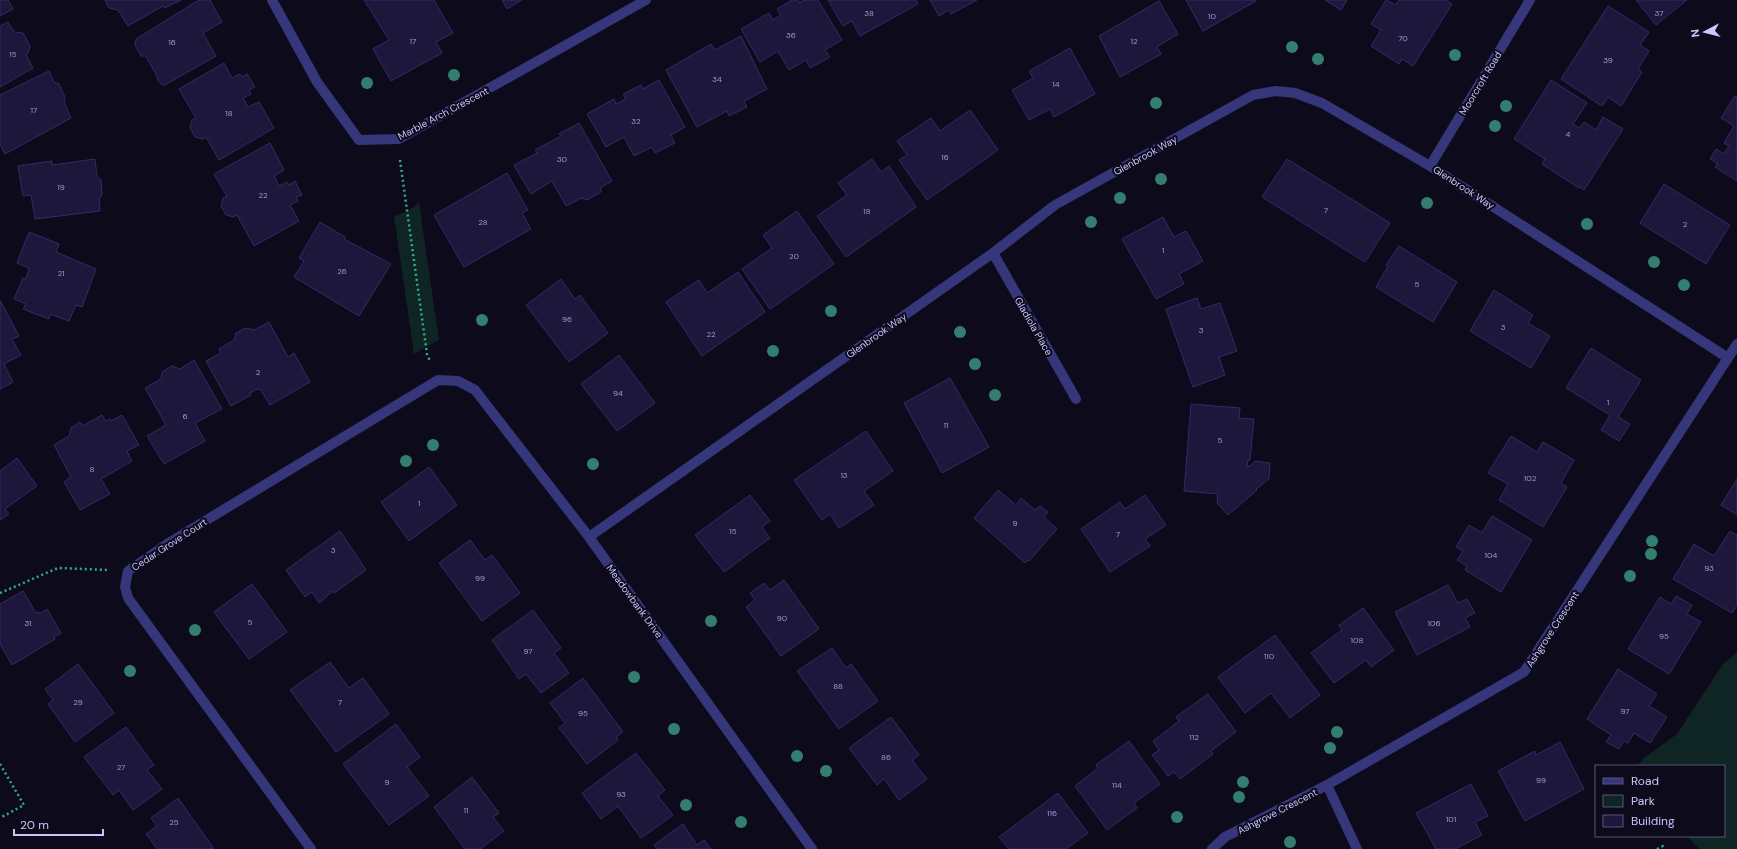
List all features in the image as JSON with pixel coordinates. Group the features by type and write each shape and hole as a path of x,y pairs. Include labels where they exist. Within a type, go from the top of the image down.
{"street":[{"name":"Marble Arch Crescent","path":"272,0 317,82 359,140 398,139 646,0"},
{"name":"Moorcroft Road","path":"1430,166 1530,0"},
{"name":"Glenbrook Way","path":"589,537 993,253 1055,205 1253,95 1276,91 1295,93 1322,103 1430,166 1728,358"},
{"name":"Gladiola Place","path":"993,253 1076,399"},
{"name":"Ashgrove Crescent","path":"1212,849 1225,837 1327,785 1524,672 1737,344"},
{"name":"Meadowbank Drive","path":"438,380 458,381 475,390 589,537 812,849"},
{"name":"Cedar Grove Court","path":"311,849 128,598 125,586 128,571 167,544 438,380"},
{"path":"1327,785 1357,849"}],"path":[{"path":"398,139 427,354 438,380"},
{"path":"0,593 58,568 128,571"},
{"path":"0,764 24,805 0,818"},
{"path":"1657,849 1662,846 1664,849"}],"green space":[{"path":"419,203 439,340 414,354 394,216 406,212"},
{"path":"1737,653 1737,849 1699,849 1688,837 1725,837 1725,765 1638,765 1644,758 1677,734 1723,664"}],"building":[{"path":"0,0 8,0 13,9 0,16"},
{"path":"105,0 181,0 165,8 163,6 128,26 118,10 109,8"},
{"path":"199,0 210,0 222,22 203,33 216,56 163,86 157,79 158,78 146,56 141,56 135,45 136,39"},
{"path":"364,0 434,0 453,33 436,42 442,53 391,81 373,49 389,40"},
{"path":"502,0 522,0 507,9"},
{"path":"792,0 798,0 799,3 804,0 818,0 842,40 825,50 830,57 810,68 806,60 789,70 778,51 760,62 741,29 769,13 773,20 781,15 777,9"},
{"path":"828,0 916,0 918,4 860,36 852,21 843,26"},
{"path":"930,0 977,0 951,14 949,10 939,16"},
{"path":"1186,0 1256,0 1256,1 1203,31"},
{"path":"1325,0 1347,0 1341,10"},
{"path":"1386,0 1396,5 1399,0 1446,0 1452,4 1413,66 1402,59 1399,64 1371,46 1381,30 1371,24"},
{"path":"1636,0 1687,0 1656,25"},
{"path":"1159,1 1178,34 1157,47 1161,54 1120,77 1099,36"},
{"path":"1608,6 1649,32 1640,45 1649,51 1638,69 1642,72 1621,106 1608,97 1602,106 1561,79"},
{"path":"8,22 14,32 23,33 30,46 26,55 33,68 0,87 0,26"},
{"path":"741,36 767,89 744,101 747,107 729,116 727,111 697,127 666,70 711,44 715,50"},
{"path":"1070,48 1095,94 1054,117 1050,109 1029,120 1012,90 1033,78 1029,71"},
{"path":"224,63 232,78 240,74 242,77 247,74 255,87 249,90 251,94 243,98 248,107 259,102 274,128 219,160 206,137 203,139 195,137 190,128 192,120 196,118 179,89"},
{"path":"49,71 54,82 59,84 65,97 64,102 71,118 5,154 0,144 0,95"},
{"path":"659,80 685,127 671,135 675,143 655,153 652,147 634,156 624,137 606,147 587,114 614,99 616,104 626,99 623,94 641,85 643,89"},
{"path":"1551,80 1587,103 1573,124 1579,128 1584,122 1596,130 1603,117 1623,129 1584,190 1542,164 1545,159 1514,139"},
{"path":"1735,96 1737,97 1737,181 1715,167 1718,164 1710,159 1716,149 1724,154 1729,146 1724,143 1734,126 1721,118"},
{"path":"970,110 998,150 927,200 899,160 907,155 897,141 931,118 940,131"},
{"path":"579,123 612,181 601,187 601,192 587,200 582,198 566,206 552,181 531,194 514,165 537,153 535,150 561,136 559,134"},
{"path":"270,143 284,170 274,176 279,186 287,182 289,185 295,181 302,195 296,197 298,201 290,205 299,221 254,246 237,215 233,217 226,215 221,206 223,198 227,196 214,174"},
{"path":"95,159 97,176 101,180 102,195 99,199 100,211 35,219 31,195 23,196 18,166 52,161 52,165"},
{"path":"872,159 881,172 889,166 916,207 846,257 817,216 847,195 838,183"},
{"path":"1287,159 1390,223 1365,262 1262,197"},
{"path":"507,173 528,210 522,213 531,229 464,267 434,215"},
{"path":"1664,184 1730,225 1706,264 1640,223"},
{"path":"797,211 834,264 770,309 742,269 772,248 763,235"},
{"path":"1163,217 1174,237 1186,231 1203,261 1179,274 1184,284 1156,299 1122,239"},
{"path":"320,222 345,237 344,239 391,264 359,316 294,277 304,261 299,258"},
{"path":"29,232 59,244 56,252 96,269 82,307 76,305 69,321 50,314 49,319 23,309 26,304 14,299 23,278 26,279 29,268 17,263"},
{"path":"1399,246 1457,282 1433,322 1376,287 1388,266 1386,265"},
{"path":"738,272 765,312 702,356 666,302 699,280 707,293"},
{"path":"561,279 575,299 580,295 608,333 569,362 526,305"},
{"path":"1494,290 1533,315 1528,323 1550,336 1531,368 1470,331"},
{"path":"1197,298 1201,309 1220,303 1237,351 1219,357 1225,375 1193,387 1166,309"},
{"path":"0,300 19,336 12,339 21,355 4,364 13,382 0,389"},
{"path":"269,322 288,357 294,353 310,382 270,405 260,389 257,389 250,393 251,395 231,406 206,361 221,353 219,349 234,340 236,333 246,328 254,330"},
{"path":"1591,348 1641,380 1618,417 1630,424 1619,441 1601,430 1610,415 1566,388"},
{"path":"619,355 655,403 617,431 581,384"},
{"path":"194,360 222,409 195,423 205,441 164,464 147,436 166,425 145,388 161,379 162,372 172,366 180,369"},
{"path":"950,378 989,447 942,473 904,403"},
{"path":"1191,404 1240,408 1239,418 1254,419 1250,460 1248,460 1247,466 1250,466 1255,461 1270,463 1269,479 1228,515 1217,503 1218,494 1184,491"},
{"path":"102,415 106,421 110,419 111,421 122,415 139,445 127,451 132,461 101,479 110,494 80,510 64,482 71,477 54,445 69,436 71,428 80,422 82,426"},
{"path":"866,431 893,471 864,491 874,505 839,528 830,514 822,520 794,480"},
{"path":"1511,436 1537,452 1543,442 1574,460 1561,483 1567,487 1543,527 1499,500 1508,484 1488,473"},
{"path":"17,458 37,486 5,509 9,514 0,520 0,471"},
{"path":"429,467 457,505 409,541 381,502"},
{"path":"1737,479 1737,515 1721,505"},
{"path":"998,490 1016,505 1021,498 1035,510 1040,506 1048,512 1044,517 1057,529 1029,561 1028,560 1025,563 974,518"},
{"path":"750,495 770,521 762,527 770,538 724,572 695,535"},
{"path":"1145,495 1166,525 1145,539 1150,546 1110,572 1081,529 1120,502 1125,509"},
{"path":"1492,516 1532,540 1501,592 1465,570 1467,566 1457,560 1463,551 1456,547 1469,525 1482,533"},
{"path":"340,531 366,570 334,593 333,591 319,603 312,592 305,597 286,570"},
{"path":"1730,531 1737,535 1737,605 1732,613 1673,579 1694,544 1714,556"},
{"path":"470,540 485,560 492,555 520,593 482,621 439,563"},
{"path":"784,580 819,629 781,656 746,607 755,600 750,593 764,583 770,590"},
{"path":"252,584 287,632 249,659 214,612"},
{"path":"1448,585 1458,603 1467,599 1475,613 1465,618 1470,627 1417,655 1395,612"},
{"path":"23,591 36,613 39,612 39,614 47,609 61,633 54,637 55,639 12,665 0,644 0,604"},
{"path":"1676,596 1692,605 1687,614 1701,622 1669,674 1628,649 1660,597 1671,604"},
{"path":"1363,608 1394,650 1371,667 1366,660 1334,683 1311,653 1342,630 1339,625"},
{"path":"533,610 561,648 554,653 569,673 541,693 526,674 519,679 492,640"},
{"path":"1275,635 1320,695 1290,718 1271,693 1245,713 1218,677"},
{"path":"832,648 846,668 851,664 878,701 839,729 797,671"},
{"path":"330,662 349,688 363,678 389,714 336,752 290,690"},
{"path":"78,664 114,713 75,742 48,704 53,700 45,689"},
{"path":"1618,669 1657,694 1649,706 1667,717 1650,743 1634,733 1628,743 1624,741 1619,749 1606,742 1611,735 1587,719"},
{"path":"583,678 623,732 616,737 618,740 587,764 559,728 565,723 550,703"},
{"path":"1208,694 1236,732 1211,751 1213,754 1180,779 1174,772 1168,776 1152,755 1159,750 1153,741 1179,721 1176,717"},
{"path":"891,717 919,755 912,760 927,779 899,800 884,779 877,785 849,748"},
{"path":"396,724 420,757 407,767 429,796 389,825 343,764"},
{"path":"126,727 154,765 147,770 162,789 133,810 119,790 113,795 84,757"},
{"path":"1129,741 1160,784 1134,803 1137,808 1107,830 1075,786 1098,768 1096,765"},
{"path":"1560,742 1584,789 1525,821 1498,771 1535,751 1536,755"},
{"path":"636,753 665,790 658,796 673,815 641,838 618,806 601,819 582,793"},
{"path":"472,777 499,813 493,817 504,831 480,849 465,849 434,807"},
{"path":"1471,784 1488,816 1475,822 1482,835 1455,849 1436,849 1416,813"},
{"path":"1058,793 1088,833 1066,849 1009,849 999,837"},
{"path":"178,798 214,849 157,849 146,834 157,826 151,818"},
{"path":"683,824 697,845 704,840 711,849 657,849 654,845"}]}
